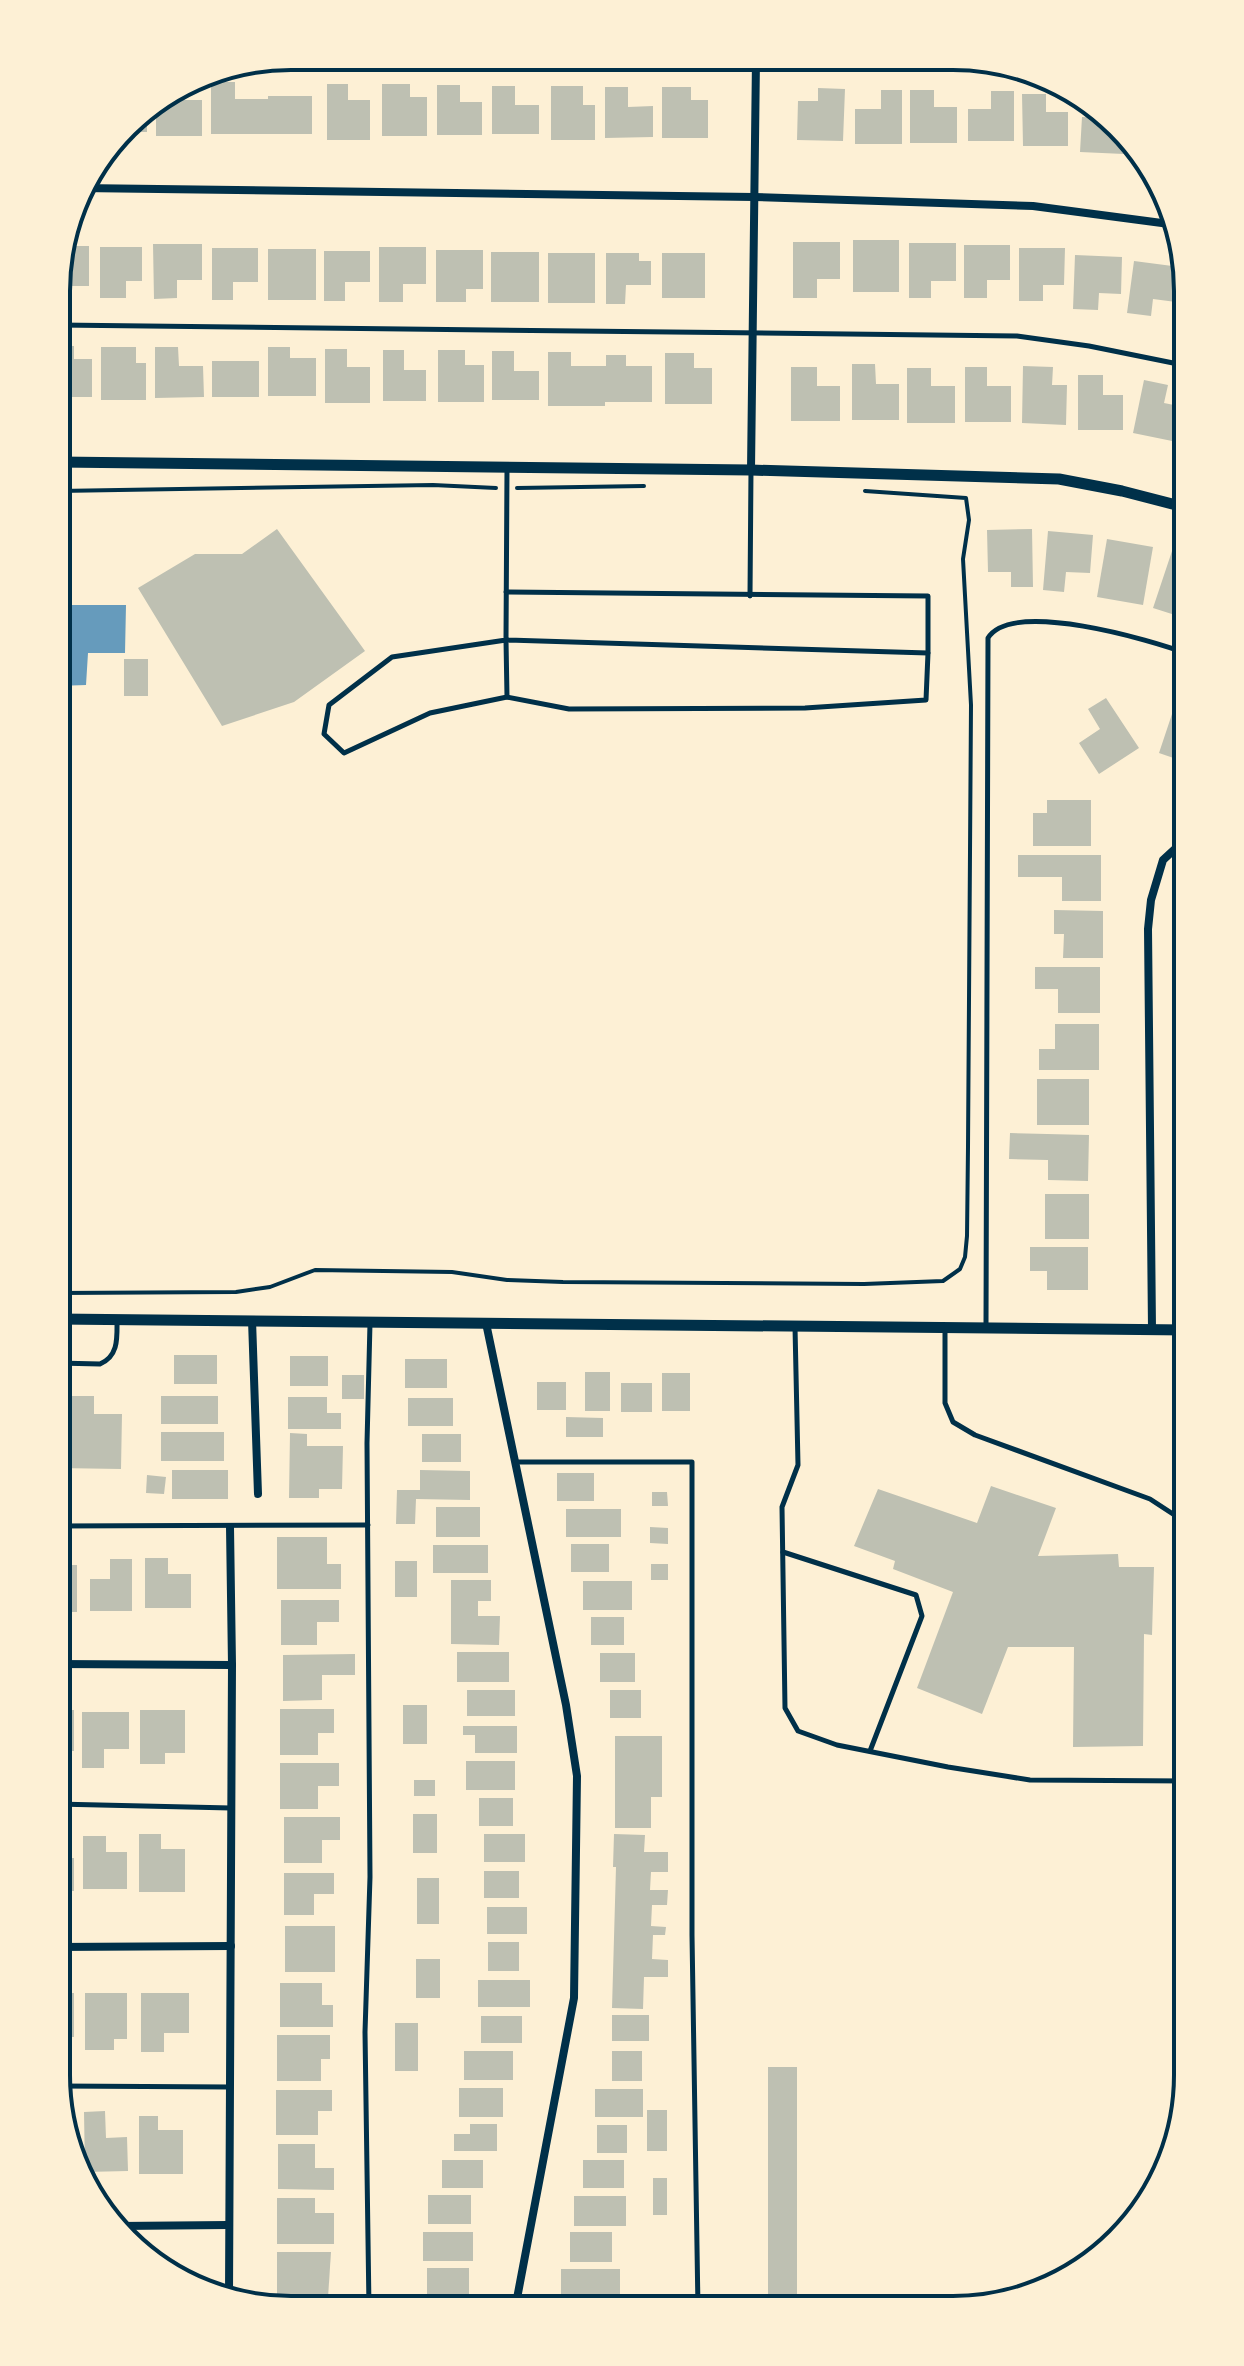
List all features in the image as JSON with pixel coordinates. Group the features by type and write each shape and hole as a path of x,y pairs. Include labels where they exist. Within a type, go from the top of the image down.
{"street":[{"path":"751,470 756,70"},
{"path":"96,188 754,197 1033,206 1163,223"},
{"path":"70,462 751,470 1059,479 1174,504"},
{"path":"1152,1329 1148,929 1151,900 1163,860 1174,850"},
{"path":"70,1319 1174,1330"},
{"path":"252,1320 258,1494"},
{"path":"486,1323 566,1705 577,1776 574,1998 517,2296"},
{"path":"229,2287 230,1527"},
{"path":"70,1664 232,1665"},
{"path":"70,1947 231,1946"},
{"path":"130,2226 228,2225"}],"lane":[{"path":"70,325 1017,336 1089,346 1174,363"},
{"path":"507,466 507,697"},
{"path":"750,596 751,470"},
{"path":"506,592 928,596 928,653 926,700 805,708 569,709 507,697 430,713 344,753 324,734 329,705 392,657 506,640 928,653"},
{"path":"986,1328 988,638 993,629 1025,621 1121,633 1174,650"},
{"path":"70,1363 100,1364 107,1361 117,1345 117,1319"},
{"path":"369,2296 365,2032 370,1877 370,1322"},
{"path":"795,1326 798,1465 782,1507 785,1708 798,1731 837,1745 1030,1780 1174,1781"},
{"path":"945,1327 945,1403 953,1422 975,1435 1150,1499 1174,1515"},
{"path":"514,1462 692,1462 692,1935 698,2296"},
{"path":"70,1526 368,1525"},
{"path":"783,1552 916,1595 922,1616 870,1751"},
{"path":"70,1804 231,1808"},
{"path":"71,2086 230,2087"}],"path":[{"path":"70,491 433,485 507,488 644,486"},
{"path":"70,1293 236,1292 270,1287 315,1270 452,1272 507,1280 563,1282 864,1284 943,1281 960,1269 965,1257 967,1236 971,705 963,559 969,520 966,498 855,490"}],"water":[{"path":"70,605 126,605 125,653 88,653 86,685 70,686"}],"building":[{"path":"220,82 235,82 235,99 312,96 312,134 211,134 211,86"},
{"path":"327,84 348,84 348,100 370,100 370,140 327,140"},
{"path":"382,84 410,84 410,97 427,97 427,136 382,136"},
{"path":"437,85 460,85 460,102 482,102 482,135 437,135"},
{"path":"492,86 515,86 515,105 539,105 539,134 492,134"},
{"path":"551,86 583,86 583,105 595,105 595,140 551,140"},
{"path":"605,87 628,87 628,107 653,106 653,137 605,138"},
{"path":"662,87 691,87 691,100 708,100 708,138 662,138"},
{"path":"818,88 845,89 843,141 797,140 798,101 818,101"},
{"path":"881,90 902,90 902,144 855,144 855,109 881,109"},
{"path":"910,90 934,90 934,107 957,107 957,143 910,143"},
{"path":"991,91 1014,91 1014,141 968,141 968,109 991,109"},
{"path":"1022,94 1046,94 1046,112 1068,112 1068,146 1023,146"},
{"path":"180,100 202,100 202,136 156,136 156,116"},
{"path":"1082,117 1089,117 1099,125 1124,154 1080,152"},
{"path":"147,123 147,132 138,132"},
{"path":"853,240 899,240 899,292 853,292"},
{"path":"793,242 840,242 840,279 817,279 817,298 793,298"},
{"path":"909,243 956,243 956,281 931,281 931,298 909,298"},
{"path":"153,244 202,244 202,280 177,280 177,298 154,299"},
{"path":"964,245 1010,245 1010,280 987,280 987,298 964,298"},
{"path":"75,246 89,246 89,286 72,286 72,297 70,291"},
{"path":"100,247 142,247 142,281 126,281 126,298 100,298"},
{"path":"379,247 426,247 426,284 403,284 403,302 379,302"},
{"path":"212,248 258,248 258,282 233,282 233,300 212,300"},
{"path":"1019,248 1065,248 1064,285 1043,285 1043,301 1019,301"},
{"path":"268,249 316,249 316,300 268,300"},
{"path":"436,250 483,250 483,289 466,289 466,302 436,302"},
{"path":"324,251 370,251 370,282 345,282 345,301 324,301"},
{"path":"491,252 539,252 539,302 491,302"},
{"path":"548,253 595,253 595,303 548,303"},
{"path":"606,253 639,253 639,261 651,261 651,285 626,285 625,304 606,304"},
{"path":"662,253 705,253 705,298 662,298"},
{"path":"1075,255 1122,257 1121,294 1099,293 1098,310 1073,309"},
{"path":"1134,261 1173,266 1174,302 1153,299 1151,316 1127,313"},
{"path":"70,346 74,346 74,359 92,359 92,397 70,397"},
{"path":"101,347 136,347 136,363 146,363 146,400 101,400"},
{"path":"155,347 178,347 179,366 203,366 204,397 155,398"},
{"path":"268,347 290,347 290,358 316,358 316,396 268,396"},
{"path":"325,349 347,349 347,367 370,367 370,403 325,403"},
{"path":"383,350 404,350 404,370 426,370 426,401 383,401"},
{"path":"438,350 465,350 465,365 484,365 484,402 438,402"},
{"path":"492,351 514,351 514,371 539,371 539,400 492,400"},
{"path":"548,352 571,352 571,366 606,366 606,355 626,355 626,366 652,366 652,402 548,406"},
{"path":"665,353 694,353 694,368 712,368 712,404 665,404"},
{"path":"212,361 259,361 259,397 212,397"},
{"path":"852,364 875,364 876,384 899,384 899,420 852,420"},
{"path":"1023,366 1053,367 1052,385 1067,385 1066,425 1022,423"},
{"path":"791,367 817,367 817,386 840,386 840,421 791,421"},
{"path":"965,367 987,367 987,386 1011,386 1011,422 965,422"},
{"path":"907,368 931,368 931,386 955,386 955,423 907,423"},
{"path":"1078,375 1103,375 1103,395 1123,395 1123,430 1078,430"},
{"path":"1144,380 1168,385 1164,403 1174,405 1174,441 1133,433"},
{"path":"277,529 365,651 294,702 222,726 138,588 195,554 242,554"},
{"path":"1032,529 1033,587 1011,587 1011,572 988,572 987,530"},
{"path":"1048,531 1093,535 1090,573 1066,572 1064,592 1043,590"},
{"path":"1107,539 1153,547 1143,605 1097,597"},
{"path":"1173,548 1174,548 1174,615 1153,608"},
{"path":"124,659 148,659 148,696 124,696"},
{"path":"1106,698 1139,748 1099,774 1079,743 1100,729 1088,709"},
{"path":"1173,711 1174,711 1174,758 1159,753"},
{"path":"1047,800 1091,800 1091,846 1033,846 1033,813 1047,813"},
{"path":"1018,855 1101,855 1101,901 1062,901 1062,877 1018,877"},
{"path":"1054,910 1103,911 1103,958 1063,958 1064,934 1054,934"},
{"path":"1035,967 1100,967 1100,1013 1058,1013 1058,989 1035,989"},
{"path":"1055,1024 1099,1024 1099,1070 1039,1070 1039,1049 1055,1049"},
{"path":"1037,1079 1089,1079 1089,1125 1037,1125"},
{"path":"1010,1133 1089,1135 1088,1181 1048,1180 1048,1160 1009,1159"},
{"path":"1045,1194 1089,1194 1089,1239 1045,1239"},
{"path":"1030,1247 1088,1247 1088,1290 1047,1290 1047,1271 1030,1271"},
{"path":"174,1355 217,1355 217,1384 174,1384"},
{"path":"290,1356 328,1356 328,1386 290,1386"},
{"path":"405,1359 447,1359 447,1388 405,1388"},
{"path":"585,1372 610,1372 610,1411 585,1411"},
{"path":"662,1373 690,1373 690,1411 662,1411"},
{"path":"342,1375 364,1375 364,1399 342,1399"},
{"path":"537,1382 566,1382 566,1410 537,1410"},
{"path":"621,1383 652,1383 652,1412 621,1412"},
{"path":"70,1396 94,1396 94,1414 122,1414 121,1469 70,1468"},
{"path":"161,1396 218,1396 218,1424 161,1424"},
{"path":"288,1397 327,1397 327,1413 341,1413 341,1429 288,1429"},
{"path":"408,1398 453,1398 453,1426 408,1426"},
{"path":"566,1417 603,1418 603,1437 566,1437"},
{"path":"161,1432 224,1432 224,1461 161,1461"},
{"path":"290,1433 307,1434 307,1446 343,1446 342,1489 319,1489 319,1498 289,1498"},
{"path":"422,1434 461,1434 461,1462 422,1462"},
{"path":"172,1470 228,1470 228,1499 172,1499"},
{"path":"420,1470 470,1471 470,1500 416,1499 415,1524 396,1524 397,1490 420,1490"},
{"path":"557,1473 594,1473 594,1501 557,1501"},
{"path":"147,1475 166,1477 164,1494 146,1493"},
{"path":"991,1486 1056,1508 1038,1556 1118,1554 1119,1567 1154,1567 1152,1635 1144,1634 1143,1746 1073,1747 1074,1647 1008,1647 982,1714 917,1688 953,1592 893,1569 895,1561 854,1546 878,1489 977,1523"},
{"path":"652,1492 667,1492 668,1506 652,1506"},
{"path":"436,1507 480,1507 480,1537 436,1537"},
{"path":"566,1509 621,1509 621,1537 566,1537"},
{"path":"650,1527 668,1528 668,1544 650,1543"},
{"path":"277,1537 327,1537 327,1564 341,1564 341,1589 277,1589"},
{"path":"571,1544 609,1544 609,1572 571,1572"},
{"path":"433,1545 488,1545 488,1573 433,1573"},
{"path":"145,1558 168,1558 168,1574 191,1574 191,1608 145,1608"},
{"path":"110,1559 132,1559 132,1611 90,1611 90,1579 110,1579"},
{"path":"395,1561 417,1561 417,1597 395,1597"},
{"path":"651,1564 668,1564 668,1580 651,1580"},
{"path":"70,1565 77,1565 77,1612 70,1612"},
{"path":"451,1580 491,1580 491,1601 478,1601 478,1616 500,1616 499,1645 451,1644"},
{"path":"583,1581 632,1581 632,1610 583,1610"},
{"path":"281,1600 339,1600 339,1622 317,1622 317,1645 281,1645"},
{"path":"591,1617 624,1617 624,1645 591,1645"},
{"path":"457,1652 509,1652 509,1682 457,1682"},
{"path":"600,1653 635,1653 635,1682 600,1682"},
{"path":"355,1654 355,1675 322,1675 322,1700 283,1701 283,1655"},
{"path":"467,1690 515,1690 515,1716 467,1716"},
{"path":"610,1690 641,1690 641,1718 610,1718"},
{"path":"403,1705 427,1705 427,1744 403,1744"},
{"path":"280,1709 334,1709 334,1733 318,1733 318,1755 280,1755"},
{"path":"70,1710 74,1710 74,1751 70,1751"},
{"path":"140,1710 185,1710 185,1753 165,1753 165,1764 140,1764"},
{"path":"82,1712 129,1712 129,1749 104,1749 104,1768 82,1768"},
{"path":"463,1726 517,1726 517,1753 475,1753 475,1735 463,1735"},
{"path":"615,1736 662,1736 662,1797 651,1797 651,1828 615,1828"},
{"path":"466,1761 515,1761 515,1790 466,1790"},
{"path":"280,1763 339,1763 339,1786 318,1786 318,1809 280,1809"},
{"path":"414,1780 435,1780 435,1796 414,1796"},
{"path":"479,1798 513,1798 513,1826 479,1826"},
{"path":"413,1814 437,1814 437,1853 413,1853"},
{"path":"284,1817 340,1817 340,1840 322,1840 322,1863 284,1863"},
{"path":"139,1834 161,1834 161,1849 185,1849 185,1892 139,1892"},
{"path":"484,1834 525,1834 525,1862 484,1862"},
{"path":"614,1834 645,1835 644,1852 668,1852 668,1872 651,1872 650,1890 668,1890 667,1905 652,1905 651,1926 666,1927 665,1935 653,1935 652,1959 668,1960 668,1977 644,1977 643,2009 612,2008"},
{"path":"83,1836 106,1836 106,1852 127,1852 127,1889 83,1889"},
{"path":"70,1858 74,1858 74,1891 70,1891"},
{"path":"484,1871 519,1871 519,1898 484,1898"},
{"path":"284,1873 334,1873 334,1894 314,1894 314,1915 284,1915"},
{"path":"417,1878 439,1878 439,1924 417,1924"},
{"path":"487,1907 527,1907 527,1934 487,1934"},
{"path":"285,1926 335,1926 335,1972 285,1972"},
{"path":"488,1942 519,1942 519,1971 488,1971"},
{"path":"416,1959 440,1959 440,1998 416,1998"},
{"path":"478,1980 530,1980 530,2007 478,2007"},
{"path":"280,1983 322,1983 322,2005 333,2005 333,2027 280,2027"},
{"path":"70,1993 74,1993 74,2037 70,2037"},
{"path":"85,1993 127,1993 127,2039 114,2039 114,2050 85,2050"},
{"path":"141,1993 189,1993 189,2033 164,2033 164,2052 141,2052"},
{"path":"612,2015 649,2015 649,2041 612,2041"},
{"path":"481,2016 522,2016 522,2043 481,2043"},
{"path":"395,2023 418,2023 418,2071 395,2071"},
{"path":"277,2035 330,2035 330,2059 321,2059 321,2081 277,2081"},
{"path":"464,2051 513,2051 513,2080 464,2080"},
{"path":"612,2051 642,2051 642,2081 612,2081"},
{"path":"768,2067 797,2067 797,2296 768,2296"},
{"path":"459,2088 503,2088 503,2117 459,2117"},
{"path":"595,2089 643,2089 643,2117 595,2117"},
{"path":"276,2090 332,2090 332,2111 318,2111 318,2135 276,2135"},
{"path":"647,2110 667,2110 667,2151 647,2151"},
{"path":"105,2111 106,2138 127,2137 128,2171 93,2172 85,2153 84,2112"},
{"path":"139,2116 158,2116 158,2130 183,2130 183,2174 139,2174"},
{"path":"470,2124 497,2124 497,2151 454,2151 454,2134 470,2134"},
{"path":"597,2125 627,2125 627,2153 597,2153"},
{"path":"278,2144 315,2144 315,2168 334,2168 334,2190 278,2189"},
{"path":"442,2160 483,2160 483,2188 442,2188"},
{"path":"583,2160 624,2160 624,2188 583,2188"},
{"path":"653,2178 667,2178 667,2215 653,2215"},
{"path":"428,2195 471,2195 471,2224 428,2224"},
{"path":"574,2196 626,2196 626,2226 574,2226"},
{"path":"277,2198 315,2198 315,2213 334,2213 334,2244 277,2244"},
{"path":"423,2232 473,2232 473,2261 423,2261"},
{"path":"570,2232 612,2232 612,2262 570,2262"},
{"path":"277,2252 331,2252 328,2296 277,2295"},
{"path":"427,2268 469,2268 469,2296 427,2296"},
{"path":"561,2269 620,2269 620,2296 561,2296"}]}
